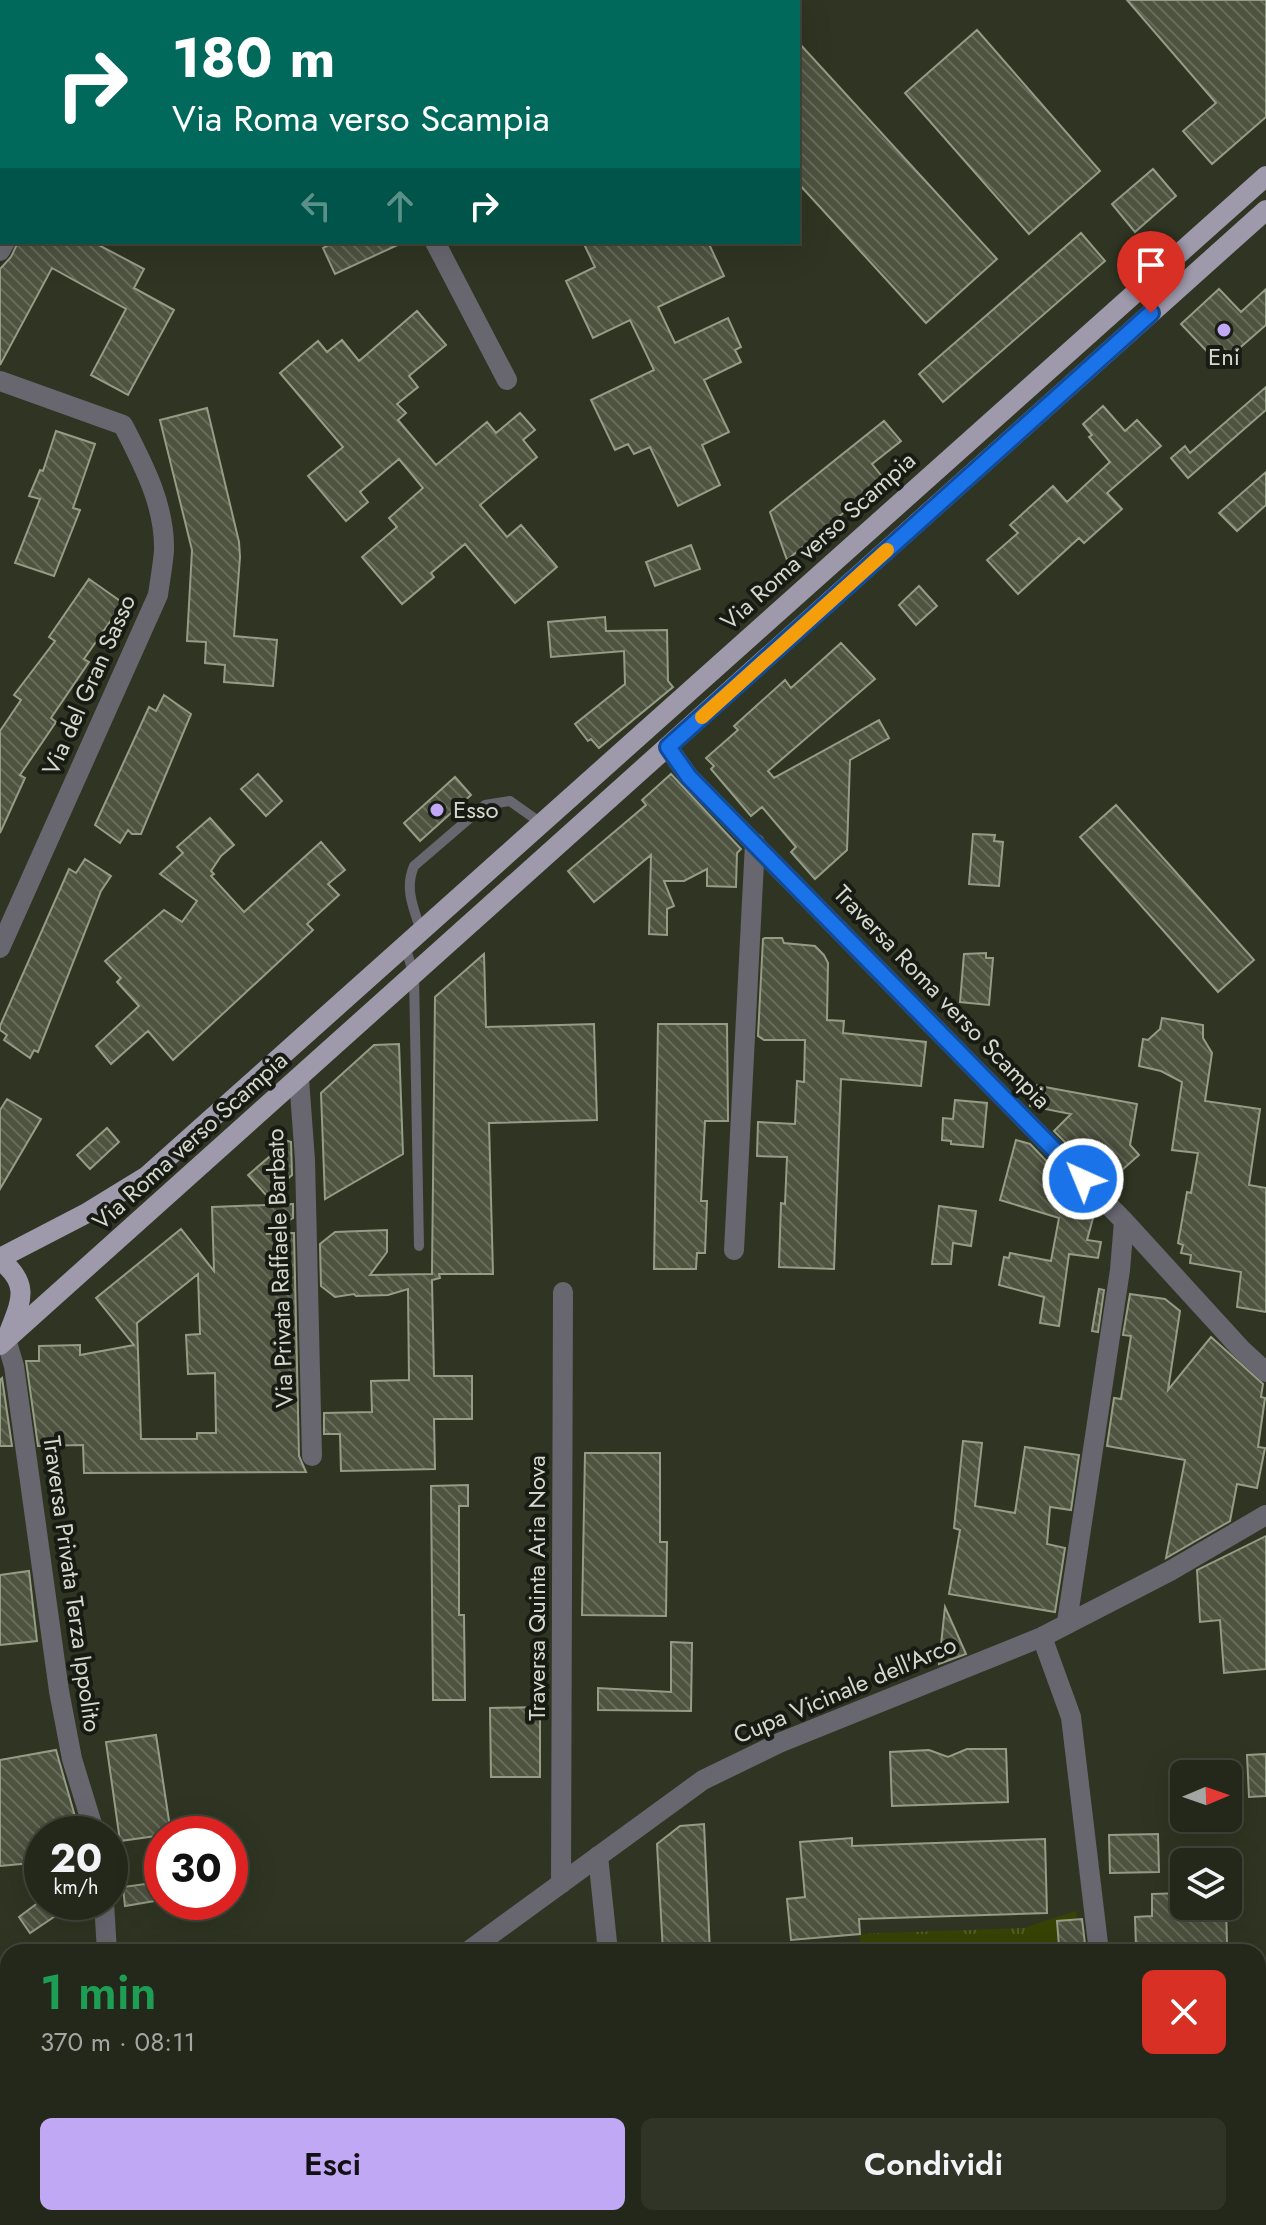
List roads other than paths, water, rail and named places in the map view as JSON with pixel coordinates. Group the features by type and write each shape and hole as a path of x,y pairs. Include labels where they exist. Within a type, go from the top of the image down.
{"main road":[{"name":"Via Roma verso Scampia","path":"0,1259 85,1214 147,1176 541,823 1262,188"},
{"name":"Via Roma verso Scampia","path":"3,1342 1266,210"},
{"path":"0,1259 13,1270 21,1291 21,1300 3,1342"}],"street":[{"path":"436,244 507,380"},
{"name":"Via del Gran Sasso","path":"0,381 123,425 160,508 164,549 158,595 0,948"},
{"name":"Traversa Roma verso Scampia","path":"668,747 689,777 1124,1221 1241,1349 1266,1372"},
{"path":"734,1250 755,843"},
{"name":"Via Privata Raffaele Barbato","path":"299,1079 305,1160 312,1456"},
{"path":"1067,1622 1120,1270 1124,1221"},
{"name":"Traversa Quinta Aria Nova","path":"561,1884 563,1292"},
{"name":"Traversa Privata Terza Ippolito","path":"3,1342 14,1366 61,1705 72,1759 89,1816"},
{"name":"Cupa Vicinale dell'Arco","path":"478,1944 703,1780 779,1743 1042,1637 1170,1571 1266,1515"},
{"path":"1042,1637 1071,1717 1098,1944"},
{"path":"598,1856 607,1944"},
{"path":"105,1920 107,1944"}],"lane":[{"path":"421,931 410,898 409,878 414,866 485,805 510,801 541,823"},
{"path":"405,946 414,975 419,1246"}],"place":[{"name":"Eni","path":"1224,330"},
{"name":"Esso","path":"437,810"}]}
